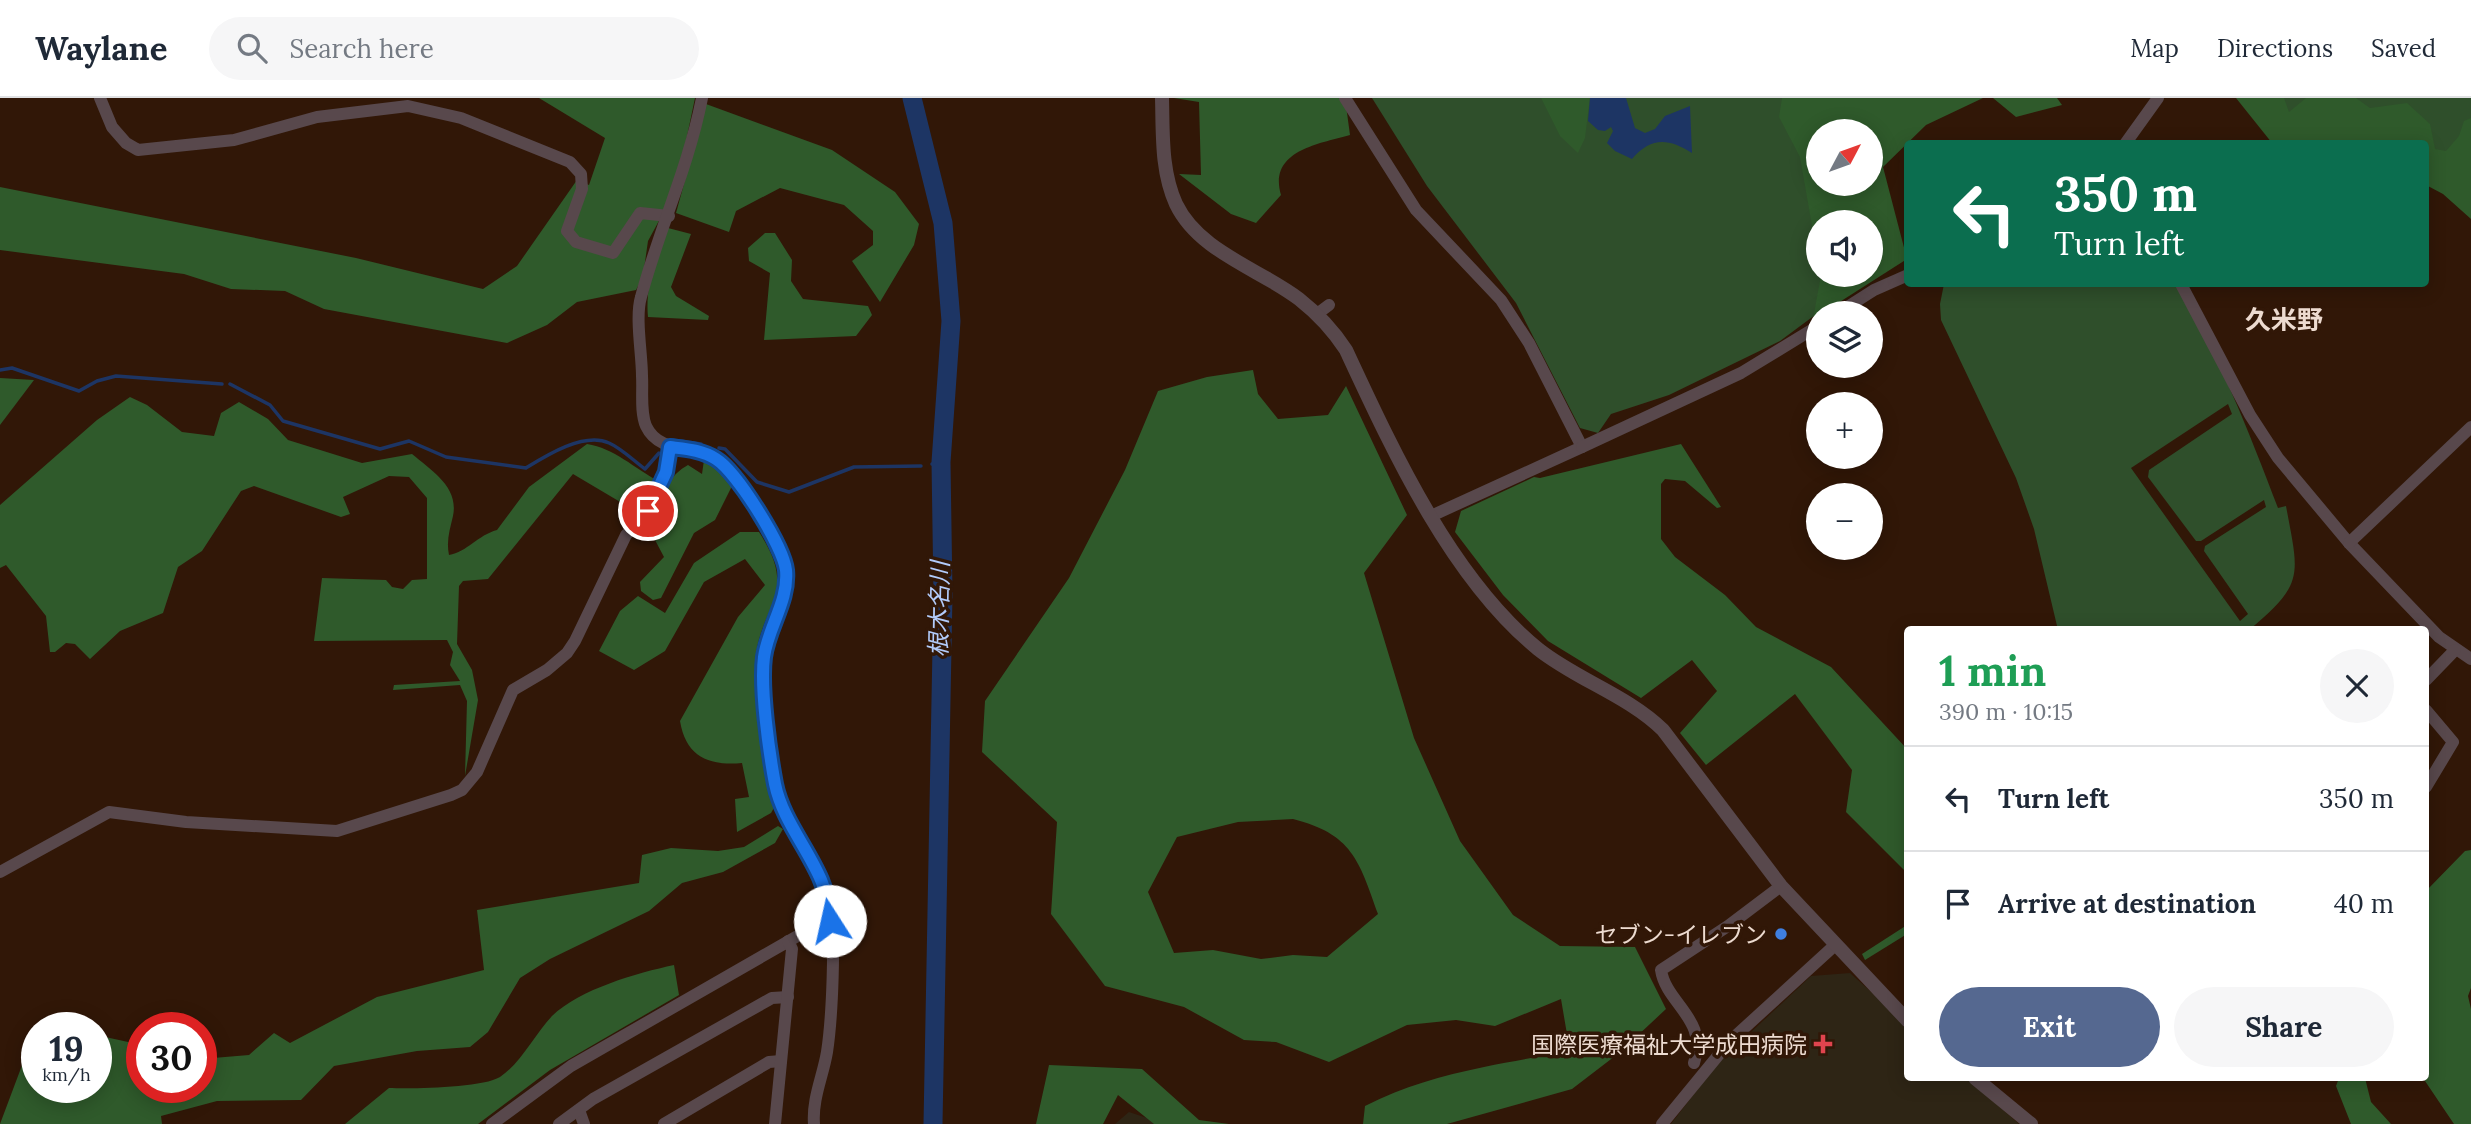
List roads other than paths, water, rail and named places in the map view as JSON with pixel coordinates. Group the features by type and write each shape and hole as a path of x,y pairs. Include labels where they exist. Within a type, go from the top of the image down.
{"street":[{"path":"100,98 112,127 126,143 138,150 153,151 234,140 317,117 391,107 437,110 570,162 581,174 582,189 568,231 576,242 614,253 640,213 654,212 669,216"},
{"path":"702,98 694,137 669,216 658,236 640,299 645,423 654,437 670,447 705,453 730,471 784,562 785,594 768,637 764,660 774,776 781,804 825,887 830,921 828,1040 813,1108 814,1124"},
{"path":"1162,98 1165,169 1182,214 1208,240 1297,297 1323,310 1430,516 1475,584 1523,636 1561,666 1638,710 1662,730 1781,886 1834,946 1904,1017"},
{"path":"1345,98 1416,210 1501,300 1529,343 1582,447"},
{"path":"2127,140 2158,98"},
{"path":"1857,301 1904,277"},
{"path":"2183,287 2264,438 2348,542 2455,650 2471,659"},
{"path":"1430,516 1741,373 1806,333"},
{"path":"2348,542 2471,426"},
{"path":"0,872 109,812 186,822 337,831 462,790 477,772 513,690 547,670 575,641 625,535 648,511 666,472 670,447"},
{"path":"2429,677 2455,650"},
{"path":"2429,714 2453,742 2429,782"},
{"path":"1694,1063 1696,1045 1692,1025 1661,970 1728,926 1781,886"},
{"path":"492,1124 571,1066 788,942 830,921"},
{"path":"775,1124 792,949 788,942"},
{"path":"1662,1124 1730,1041 1834,946"},
{"path":"559,1124 772,998 788,997"},
{"path":"664,1124 769,1062 781,1061"},
{"path":"1979,1081 2031,1124"},
{"path":"579,1110 584,1124"}],"water":[{"path":"1590,98 1626,98 1635,128 1645,133 1655,129 1665,116 1690,106 1692,153 1660,142 1646,147 1632,159 1615,151 1607,143 1613,131 1611,127 1605,131 1598,130 1588,121"}],"waterway":[{"name":"根木名川","path":"912,98 943,223 951,321 941,462 943,594 933,1124"},
{"path":"0,370 12,368 79,391 97,381 116,376 222,384"},
{"path":"230,384 270,405 283,421 380,449 409,441 446,457 526,468 566,446 588,440 614,445 645,469 659,453"},
{"path":"673,440 701,444"},
{"path":"719,448 725,449 757,482 789,492 854,467 921,466"},
{"path":"932,464 941,462"}],"place":[{"name":"セブン-イレブン","path":"1781,934"},
{"name":"国際医療福祉大学成田病院","path":"1823,1044"}],"district":[{"name":"久米野","path":"2284,319"}]}
